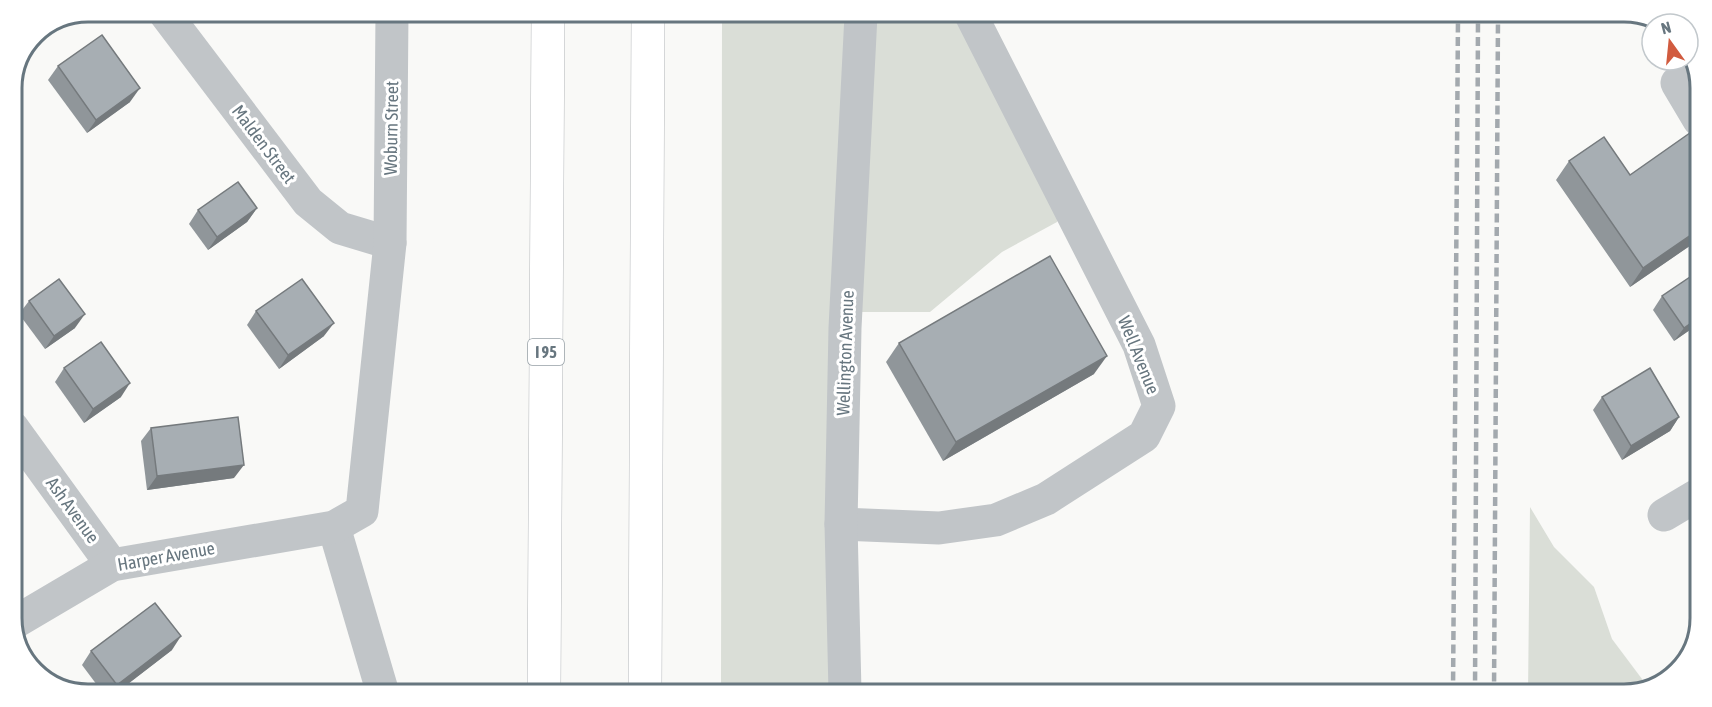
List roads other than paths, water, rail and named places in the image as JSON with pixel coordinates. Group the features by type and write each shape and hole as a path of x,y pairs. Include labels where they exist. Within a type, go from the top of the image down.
{"highway":[{"name":"I 95","path":"544,684 548,22"},
{"path":"645,684 648,22"}],"street":[{"name":"Malden Street","path":"172,22 308,202 340,228 390,243"},
{"name":"Woburn Street","path":"390,243 392,22"},
{"name":"Wellington Avenue","path":"845,684 841,524 845,328 861,22"},
{"name":"Well Avenue","path":"841,524 939,528 996,520 1046,499 1144,436 1159,406 1139,345 974,22"},
{"name":"Harper Avenue","path":"23,618 112,565 334,527 362,511 390,243"},
{"name":"Ash Avenue","path":"23,442 112,565"},
{"path":"1664,515 1690,500"},
{"path":"334,527 380,684"}],"railway":[{"path":"1453,684 1458,22"},
{"path":"1475,684 1478,22"},
{"path":"1494,684 1498,22"}]}
